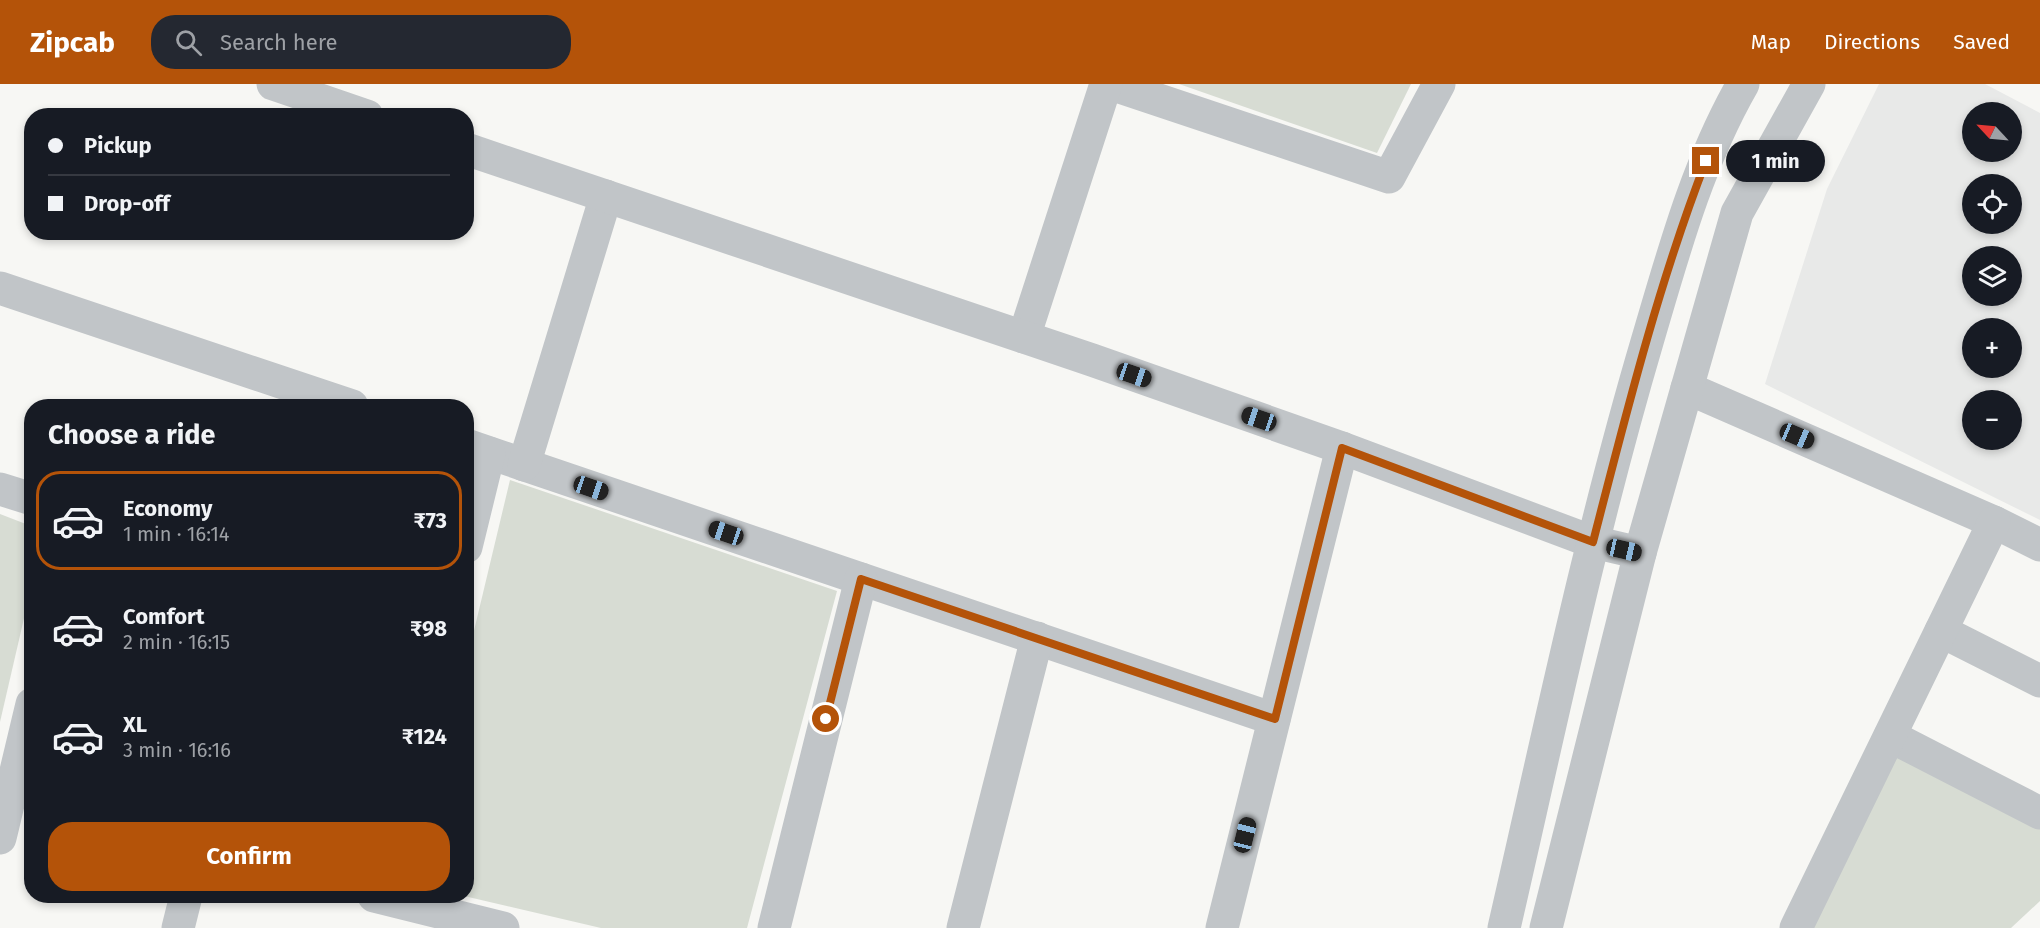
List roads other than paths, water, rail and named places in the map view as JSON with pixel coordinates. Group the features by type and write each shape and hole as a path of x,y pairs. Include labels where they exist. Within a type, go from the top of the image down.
{"street":[{"path":"273,84 313,90 350,108"},
{"path":"1024,337 1106,84"},
{"path":"1111,84 1389,177 1439,84"},
{"path":"1504,928 1593,542 1629,401 1682,225 1723,119 1743,84"},
{"path":"1546,928 1640,553 1737,213 1809,84"},
{"path":"474,152 1024,337 1342,448 1593,542 1640,553"},
{"path":"524,465 606,196"},
{"path":"0,288 309,399"},
{"path":"1688,388 1994,522 2040,545"},
{"path":"1222,928 1342,448"},
{"path":"474,482 478,449 1275,719"},
{"path":"0,489 24,496"},
{"path":"1796,928 1994,522"},
{"path":"774,928 861,579"},
{"path":"1941,631 2040,681"},
{"path":"963,928 1037,638"},
{"path":"0,838 4,804 24,733"},
{"path":"1890,736 2040,813"},
{"path":"178,928 184,903"},
{"path":"408,903 503,928"}]}
